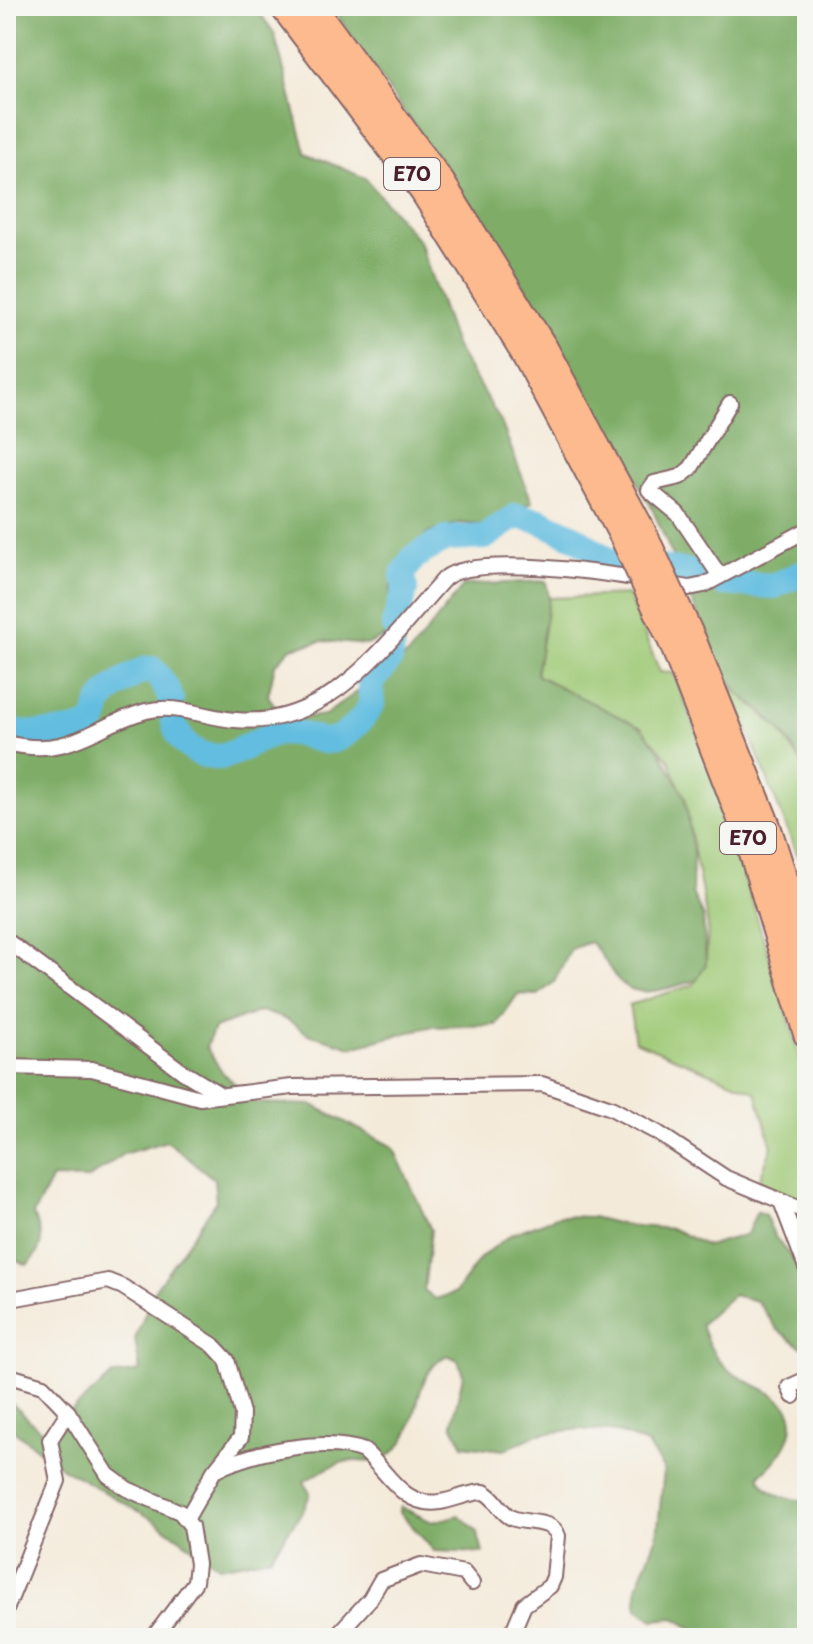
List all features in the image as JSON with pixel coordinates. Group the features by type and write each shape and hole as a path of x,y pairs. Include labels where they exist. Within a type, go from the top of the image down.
{"highway":[{"name":"E70","path":"283,6 424,192 534,350"},
{"name":"E70","path":"312,6 441,182 534,350 642,531 684,644 748,837 807,1034"},
{"name":"E70","path":"684,644 767,826 807,950"}],"street":[{"path":"720,576 678,514 649,490 654,483 680,477 691,468 730,403"},
{"path":"6,743 55,746 76,742 146,711 164,709 236,720 259,720 299,711 328,698 344,685 445,578 457,572 518,567 561,569 689,588 720,576 807,530"},
{"path":"6,940 172,1064 221,1095"},
{"path":"6,1067 92,1069 200,1098 292,1087 542,1084 611,1108 658,1133 726,1178 807,1212"},
{"path":"785,1204 807,1270"},
{"path":"6,1300 108,1281 123,1287 213,1345 227,1360 242,1413 241,1437 214,1471 187,1518"},
{"path":"6,1375 43,1386 68,1412 108,1475 127,1489 170,1506 187,1518 194,1537 195,1582 153,1638"},
{"path":"793,1396 789,1387 807,1379"},
{"path":"6,1610 58,1481 50,1440 68,1412"},
{"path":"214,1471 290,1448 353,1447 370,1457 407,1496 434,1503 484,1492 492,1496 509,1517 556,1529 554,1577 550,1586 524,1605 510,1638"},
{"path":"334,1638 370,1599 377,1584 393,1574 421,1565 464,1573 472,1583"}],"green space":[{"path":"6,6 255,6 274,33 306,153 365,178 419,241 455,345 501,422 532,502 483,525 459,523 428,533 412,550 391,585 387,635 367,645 324,641 291,648 275,665 268,696 286,720 325,715 408,655 464,585 546,581 549,598 536,675 642,728 661,752 685,797 693,852 692,893 703,917 706,964 697,980 655,991 634,990 617,979 590,942 571,949 554,982 538,995 518,994 496,1025 429,1027 352,1047 308,1034 288,1020 261,1011 214,1028 206,1047 223,1073 255,1103 313,1105 393,1147 431,1230 424,1291 435,1299 455,1293 481,1257 512,1234 559,1216 592,1217 624,1225 673,1229 707,1246 747,1234 757,1211 765,1215 775,1237 796,1263 807,1298 807,1351 778,1330 757,1301 733,1295 701,1324 719,1361 740,1378 774,1395 791,1415 792,1426 784,1448 759,1476 778,1495 807,1500 807,1638 697,1638 695,1630 674,1618 653,1620 637,1609 637,1587 657,1536 664,1470 647,1444 617,1432 582,1429 538,1434 504,1450 463,1445 452,1424 463,1375 458,1360 447,1355 427,1375 410,1427 396,1450 376,1461 339,1463 304,1481 310,1494 304,1509 270,1557 220,1567 154,1520 62,1468 6,1424 6,1398 41,1431 69,1413 113,1375 140,1371 135,1339 154,1291 216,1202 214,1179 167,1141 123,1154 88,1179 52,1178 33,1215 41,1236 37,1253 27,1265 6,1255"},
{"path":"331,6 807,6 807,796 803,783 805,768 786,737 765,714 740,695 718,662 652,508 544,315"},
{"path":"628,595 660,672 673,673 705,753 793,1032 807,1088 807,1201 756,1188 772,1147 756,1092 635,1041 629,1005 693,985 706,964 708,926 685,802 669,759 641,728 536,675 549,598"},
{"path":"730,685 779,729 805,768 807,879"},
{"path":"401,1507 432,1522 459,1515 477,1531 483,1553 434,1551 399,1511"}],"waterway":[{"path":"394,625 405,590 403,574 414,557 446,539 485,537 516,516 540,521 576,538 608,560 704,574"},
{"path":"722,583 774,586 807,571"},
{"path":"173,718 179,735 188,746 215,757 225,756 283,732 319,740 336,739 357,724 372,704 370,685 390,659 392,648"},
{"path":"6,731 52,733 87,727 96,720 100,704 108,693 146,669 152,669 158,676 171,701"}]}
